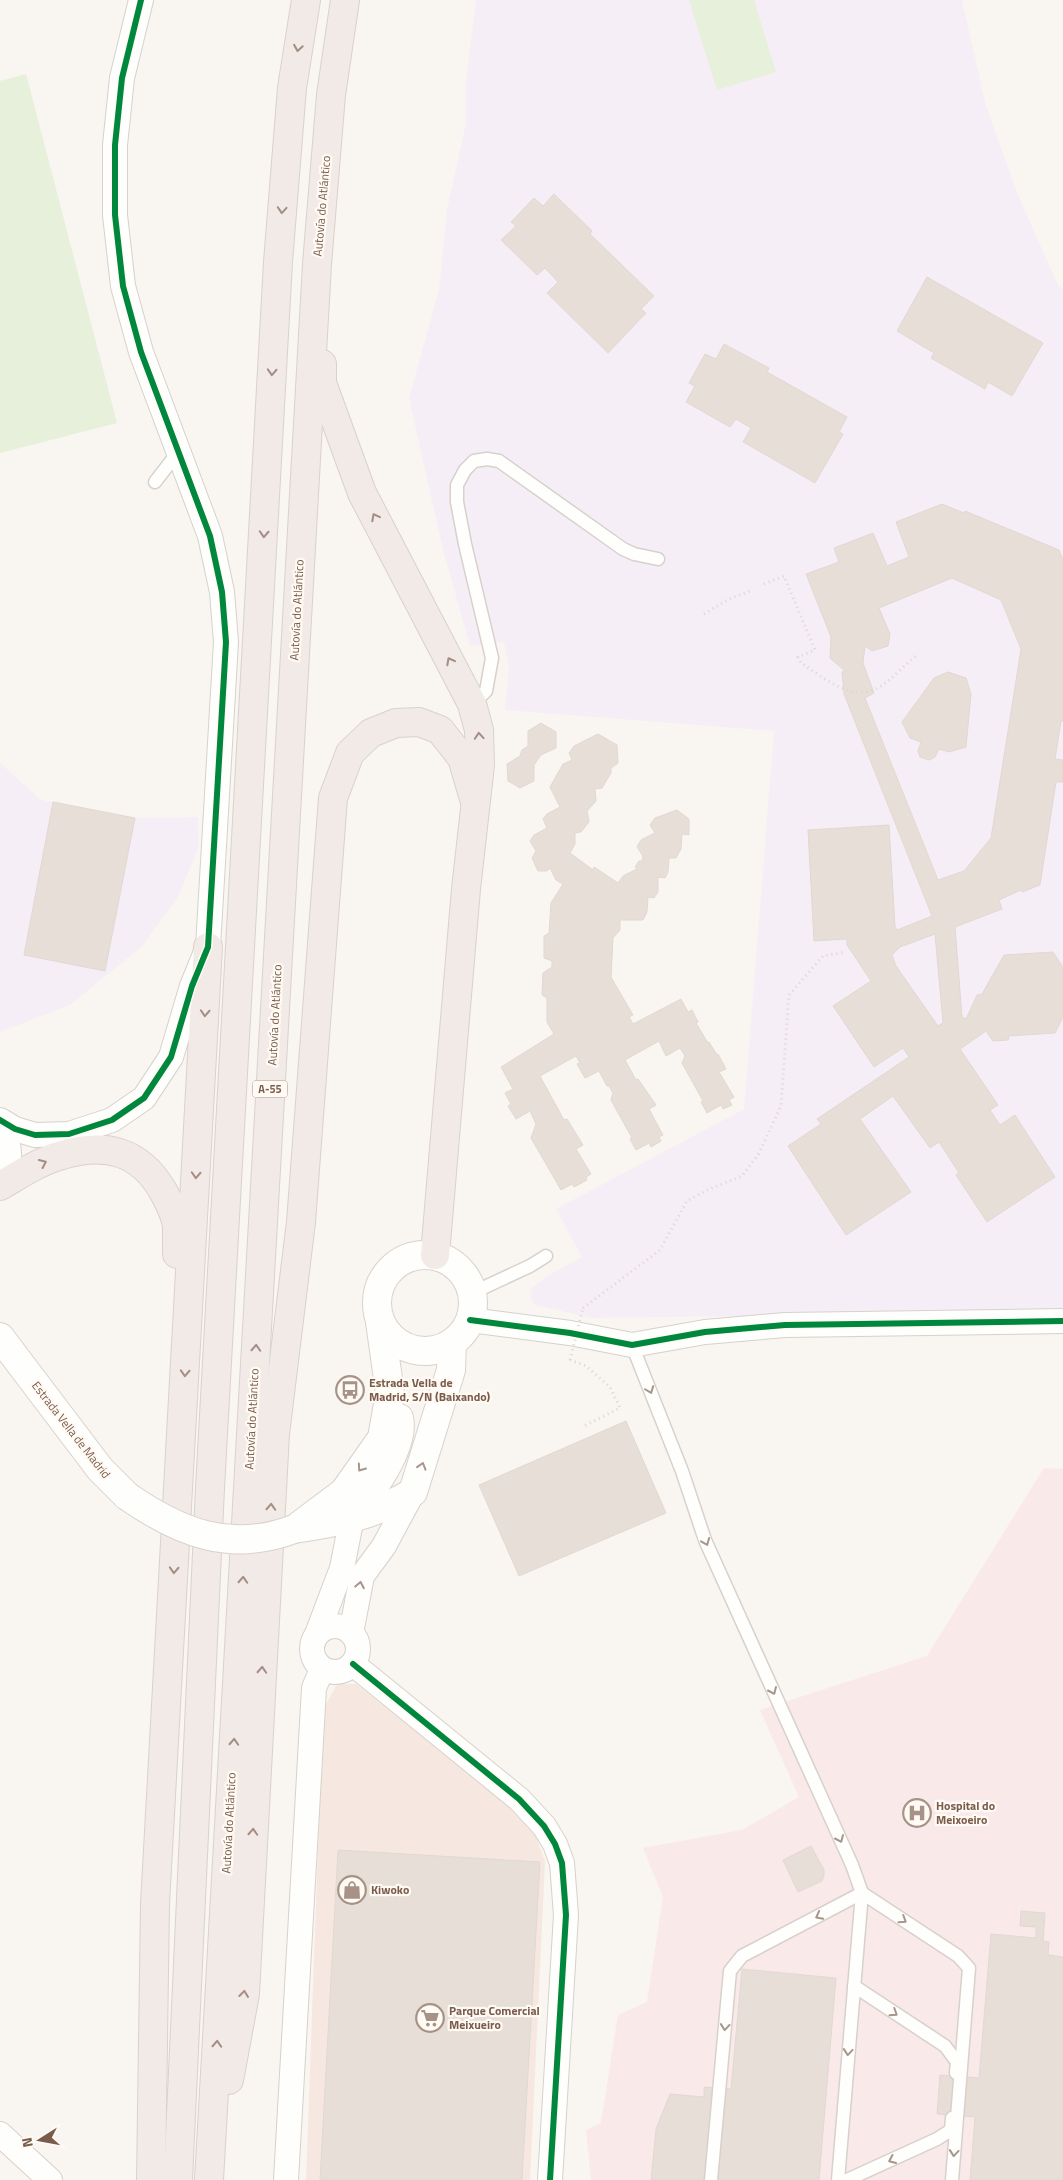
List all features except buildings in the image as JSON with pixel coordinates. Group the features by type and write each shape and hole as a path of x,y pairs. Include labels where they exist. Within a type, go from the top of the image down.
{"highway":[{"name":"A-55","path":"178,2180 210,1488 278,262 292,88 306,0"},
{"name":"Autovía do Atlántico","path":"210,2180 317,264 331,95 345,0"},
{"path":"317,264 322,383 362,493 472,704 479,730 480,765 475,802 435,1255"},
{"path":"210,2180 245,1994 275,1434 301,1222 333,798 350,754 371,733 396,723 419,722 440,730 462,758 475,802"},
{"path":"151,2180 155,1904 208,947"},
{"path":"0,1185 61,1155 85,1150 111,1150 129,1155 141,1163 157,1180 169,1203 177,1225 177,1291 187,1339"}],"main road":[{"path":"0,1126 6,1141 8,1157 5,1173 0,1185"},
{"path":"420,1254 435,1255 448,1260 459,1268 468,1280 472,1293 473,1307 470,1320 463,1333 452,1343 440,1350 425,1352 411,1350 393,1339 380,1322 376,1307 377,1292 383,1278 392,1266 406,1258 420,1254"},
{"name":"Estrada Vella de Madrid","path":"352,1517 364,1502 395,1453 400,1420 390,1393 380,1322"},
{"name":"Estrada Vella de Madrid","path":"0,1337 100,1469 127,1496 156,1517 188,1531 230,1540 273,1537 294,1529 332,1523 392,1505 413,1492"},
{"path":"413,1492 451,1370 452,1343"},
{"name":"Estrada Vella de Madrid","path":"294,1529 344,1492 350,1484 382,1438 390,1393"}],"street":[{"path":"0,1120 15,1129 35,1135 69,1134 112,1120 144,1098 170,1057 192,986 208,947 226,642 222,592 210,536 141,352 123,286 115,215 115,145 122,78 141,0"},
{"path":"470,1320 570,1333 632,1345 706,1332 785,1325 1063,1321"},
{"path":"351,1633 362,1576 384,1546 413,1492"},
{"path":"317,1634 326,1628 336,1626 351,1633 356,1641 358,1654 353,1664 338,1672 322,1669 312,1655 312,1643 342,1568 352,1517"},
{"path":"353,1664 519,1799 544,1826 555,1844 564,1879 566,1915 550,2180"},
{"path":"286,2180 314,1688 322,1669"},
{"path":"0,2134 50,2180"}],"lane":[{"path":"155,482 179,451"},
{"path":"472,704 486,691 492,658 457,502 457,485 465,470 474,461 487,459 500,461 623,550 658,559"},
{"path":"472,1293 530,1266 546,1256"},
{"path":"632,1345 682,1471 705,1540 852,1865 862,1893 838,2180"},
{"path":"711,2180 730,1970 742,1956 862,1893"},
{"path":"862,1893 958,1956 969,1968 952,2180"},
{"path":"847,2180 936,2139 951,2130 957,2062 945,2046 854,1986"}],"path":[{"path":"764,584 784,576 815,650 798,657 800,663 849,692 863,692 881,686 917,655"},
{"path":"704,614 729,599 750,590"},
{"path":"582,1427 620,1408 610,1386 586,1366 570,1360 583,1308 660,1250 687,1201 705,1191 742,1176 758,1155 782,1106 789,995 823,956 846,952"}],"shaded area":[{"path":"476,0 962,0 986,106 1018,195 1058,285 1063,289 1063,1310 858,1316 592,1318 535,1305 530,1298 532,1288 547,1276 582,1257 556,1209 744,1109 774,731 505,710 509,667 504,642 470,646 443,550 409,398 439,290 447,210 466,123 466,81"},
{"path":"0,763 41,800 135,818 198,817 199,846 178,897 142,946 70,1005 0,1032"},
{"name":"Hospital do Meixoeiro","path":"1044,1468 1063,1469 1063,2180 591,2180 586,2130 601,2123 618,2015 647,2002 663,1897 643,1848 742,1830 799,1797 760,1710 927,1656"},
{"name":"Parque Comercial Meixueiro","path":"337,1684 356,1684 522,1815 536,1837 545,1861 530,2180 306,2180 323,1710"}],"green space":[{"path":"689,0 754,0 776,72 717,90"},
{"path":"26,74 117,423 0,453 0,81"}],"cycle path":[{"path":"0,1120 15,1129 35,1135 69,1134 112,1120 144,1098 171,1057 192,986 208,947 226,642 222,592 210,536 141,352 123,286 115,215 115,145 122,78 141,0"},
{"path":"470,1320 570,1333 632,1345 705,1332 785,1325 1063,1321"},
{"path":"353,1664 519,1799 544,1826 555,1844 562,1863 566,1915 550,2180"}],"place":[{"name":"Estrada Vella de Madrid, S/N (Baixando)","path":"350,1390"},
{"name":"Hospital do Meixoeiro","path":"917,1813"},
{"name":"Kiwoko","path":"352,1890"},
{"name":"Parque Comercial Meixueiro","path":"430,2018"}]}
